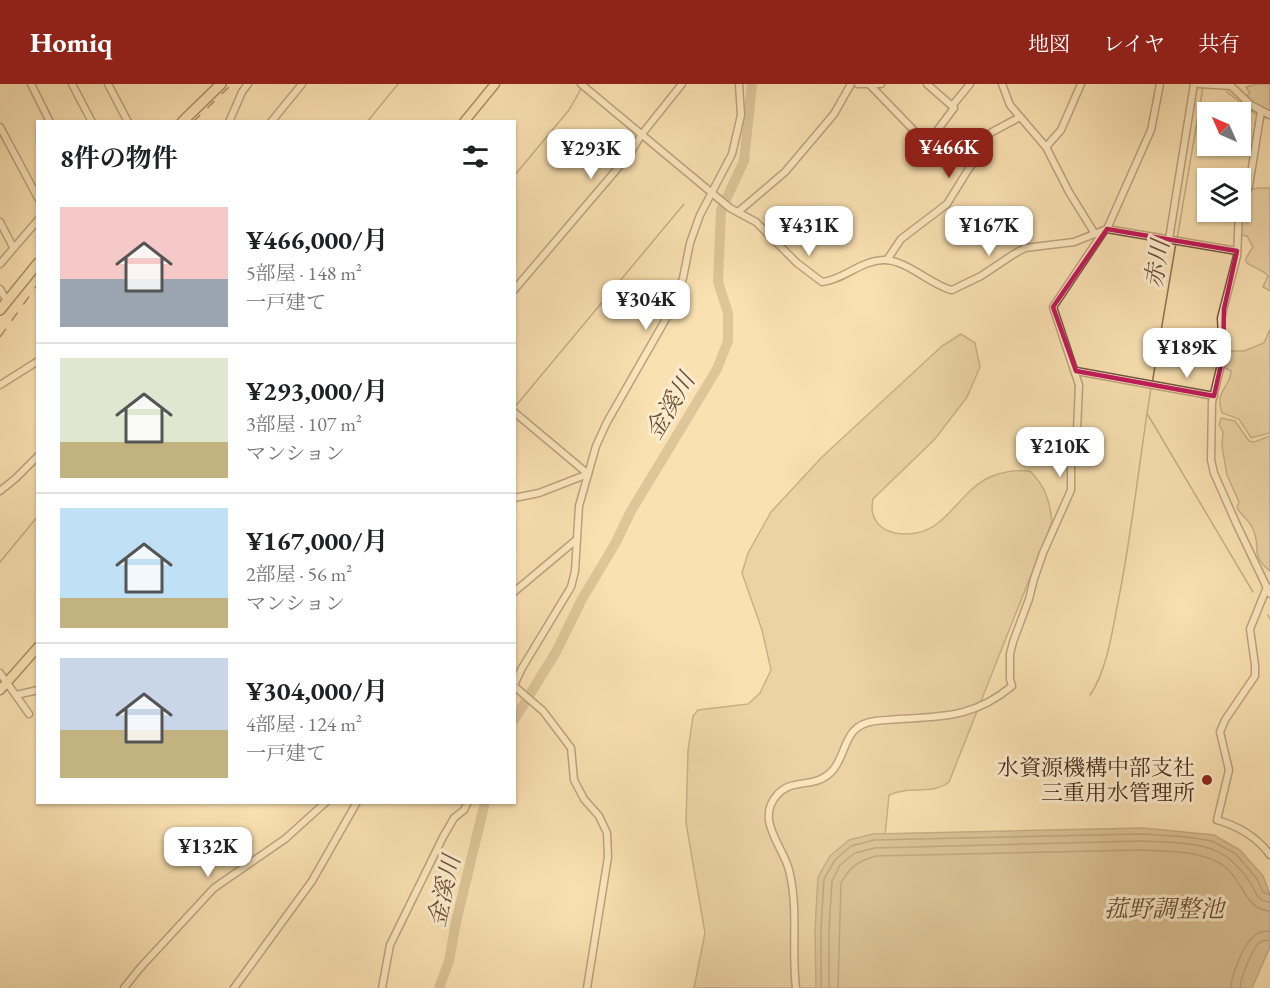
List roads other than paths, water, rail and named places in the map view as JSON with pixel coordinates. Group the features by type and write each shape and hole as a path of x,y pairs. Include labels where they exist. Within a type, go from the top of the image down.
{"highway":[{"path":"184,120 221,84"},
{"path":"0,310 36,265"}],"main road":[{"path":"466,120 495,84"},
{"path":"3,687 36,648"}],"street":[{"path":"31,84 49,120"},
{"path":"72,84 91,120"},
{"path":"108,84 127,120"},
{"path":"230,120 248,84"},
{"path":"273,120 302,84"},
{"path":"581,84 736,212 756,222 797,263 822,282 833,280 867,264 887,260 914,269 952,290 981,276 1025,248 1074,242 1106,230 1237,251"},
{"path":"516,288 629,155 642,134 682,84"},
{"path":"516,683 522,668 571,587 575,572 579,506 596,446 607,422 675,303 694,231 732,154 741,115 739,84"},
{"path":"736,212 785,172 834,114 851,84"},
{"path":"858,84 881,84"},
{"path":"927,84 952,106"},
{"path":"870,85 927,144 954,108 952,106 970,84"},
{"path":"1002,84 1008,101 1046,147 1069,192 1095,234"},
{"path":"1046,147 1061,130 1081,84"},
{"path":"796,988 793,886 785,859 769,824 768,817 774,799 790,786 819,781 831,773 847,739 862,725 875,721 950,717 988,703 1012,686 1010,654 1013,642 1043,553 1071,490 1071,457 1077,430 1079,385 1053,307 1106,230 1151,130 1160,84"},
{"path":"1171,239 1197,84 1231,86 1243,99 1270,115"},
{"path":"1251,174 1261,111"},
{"path":"887,260 901,239 947,204 978,157 976,144 992,132 1020,117"},
{"path":"0,127 36,194"},
{"path":"0,222 13,247"},
{"path":"0,264 36,222"},
{"path":"1238,222 1237,251 1228,298 1221,318 1223,356 1214,396 1211,436 1212,467 1270,594"},
{"path":"0,289 7,301"},
{"path":"0,385 36,362"},
{"path":"1076,371 1214,396"},
{"path":"516,414 588,474"},
{"path":"0,491 36,458"},
{"path":"516,498 539,493 588,474"},
{"path":"516,590 576,540"},
{"path":"1267,586 1250,629 1255,676 1225,720 1220,732 1229,770 1217,820 1237,827 1252,836 1270,855"},
{"path":"0,673 3,687 16,695 29,714"},
{"path":"516,687 543,711 571,748 574,780 585,799 599,816 607,833 608,857 587,988"},
{"path":"16,695 36,690"},
{"path":"124,988 214,888 276,846 324,804"},
{"path":"234,988 312,881 356,804"},
{"path":"382,988 390,945 443,837 454,818 464,810 467,804"}],"water":[{"name":"菰野調整池","path":"1143,828 1214,835 1240,850 1263,876 1270,895 1270,947 1252,988 816,988 815,929 818,877 830,856 849,840 873,834"}],"waterway":[{"path":"369,120 398,84"},
{"name":"金溪川","path":"516,717 556,652 582,599 615,544 631,511 717,369 728,341 728,313 718,282 721,210 744,161 752,84"},
{"name":"赤川","path":"1177,239 1203,87"},
{"path":"516,174 569,110 581,89"},
{"path":"1227,92 1257,115"},
{"path":"1263,117 1270,119"},
{"path":"516,406 684,204"},
{"name":"赤川","path":"1152,384 1176,243"},
{"name":"赤川","path":"1090,695 1104,664 1113,629 1127,553 1151,388"},
{"path":"1148,415 1253,592"},
{"path":"0,562 36,518"},
{"path":"1268,615 1270,619"},
{"name":"金溪川","path":"439,988 449,961 485,804"}],"railway":[{"path":"195,120 232,84"},
{"path":"0,337 36,287"}],"place":[{"name":"水資源機構中部支社 三重用水管理所","path":"1207,780"}]}
